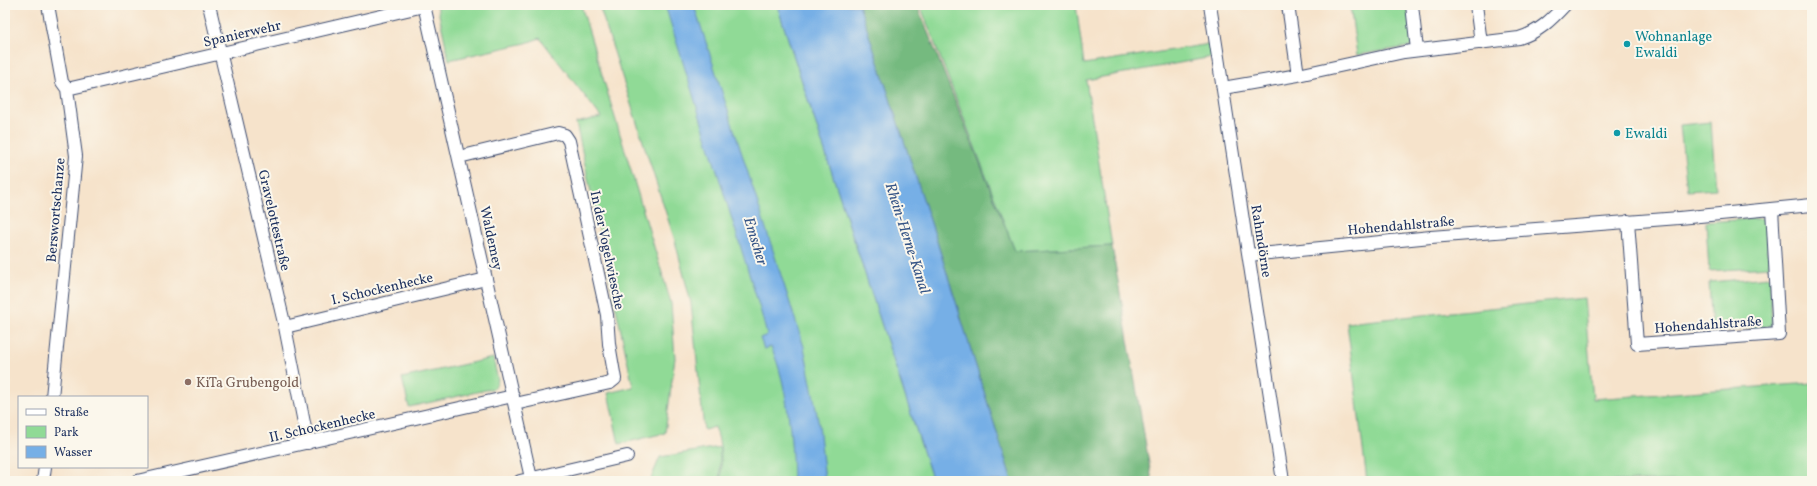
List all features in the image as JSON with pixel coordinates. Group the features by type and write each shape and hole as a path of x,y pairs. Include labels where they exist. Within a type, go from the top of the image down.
{"street":[{"name":"Berswortschanze","path":"48,5 62,82 67,89 76,156 52,396"},
{"name":"Gravelottestraße","path":"209,5 285,327 308,444"},
{"name":"Rahmdörne","path":"1210,5 1283,481"},
{"path":"1288,5 1298,75"},
{"path":"1412,5 1417,50"},
{"path":"1476,5 1481,43"},
{"path":"1223,88 1298,75 1384,55 1519,38 1532,34 1548,23 1565,5"},
{"name":"Spanierwehr","path":"67,89 424,6"},
{"name":"Waldemey","path":"424,6 514,400 526,479"},
{"name":"In der Vogelwiesche","path":"459,157 558,133 565,135 571,148 607,315 609,344 615,379 610,383 514,400"},
{"name":"Hohendahlstraße","path":"1249,255 1431,237 1812,205"},
{"name":"Hohendahlstraße","path":"1628,221 1636,344 1779,334 1772,209"},
{"name":"I. Schockenhecke","path":"285,327 486,279"},
{"name":"II. Schockenhecke","path":"137,481 514,400"},
{"path":"526,479 628,456"},
{"path":"43,481 45,468"}],"green space":[{"path":"437,5 581,5 671,303 675,358 665,433 619,444 608,393 633,387 576,123 601,117 540,38 526,43 449,60"},
{"path":"599,5 777,5 933,481 721,481 721,453 715,427 704,430 691,303 675,241"},
{"path":"859,5 917,5 1015,251 1112,246 1152,481 1012,481 934,232"},
{"path":"920,5 1076,5 1084,64 1216,43 1218,56 1086,80 1112,246 1015,251"},
{"path":"1350,5 1407,5 1414,46 1357,55"},
{"path":"1711,122 1716,189 1687,191 1680,125"},
{"path":"1766,218 1769,267 1709,271 1706,222"},
{"path":"1770,277 1772,326 1712,331 1709,282"},
{"path":"1584,298 1593,399 1812,383 1812,481 1367,481 1347,323"},
{"path":"493,358 498,380 495,388 409,407 402,378"},
{"path":"720,447 720,481 650,481 660,457"}],"water":[{"name":"Emscher","path":"665,5 694,5 804,347 819,425 825,481 793,481 792,448 788,412 777,361 771,347 764,349 760,338 767,335 761,312"},
{"name":"Rhein-Herne-Kanal","path":"777,5 859,5 934,232 1012,481 933,481"}],"place":[{"name":"Wohnanlage Ewaldi","path":"1627,44"},
{"name":"Ewaldi","path":"1617,133"},
{"name":"KiTa Grubengold","path":"188,382"}]}
